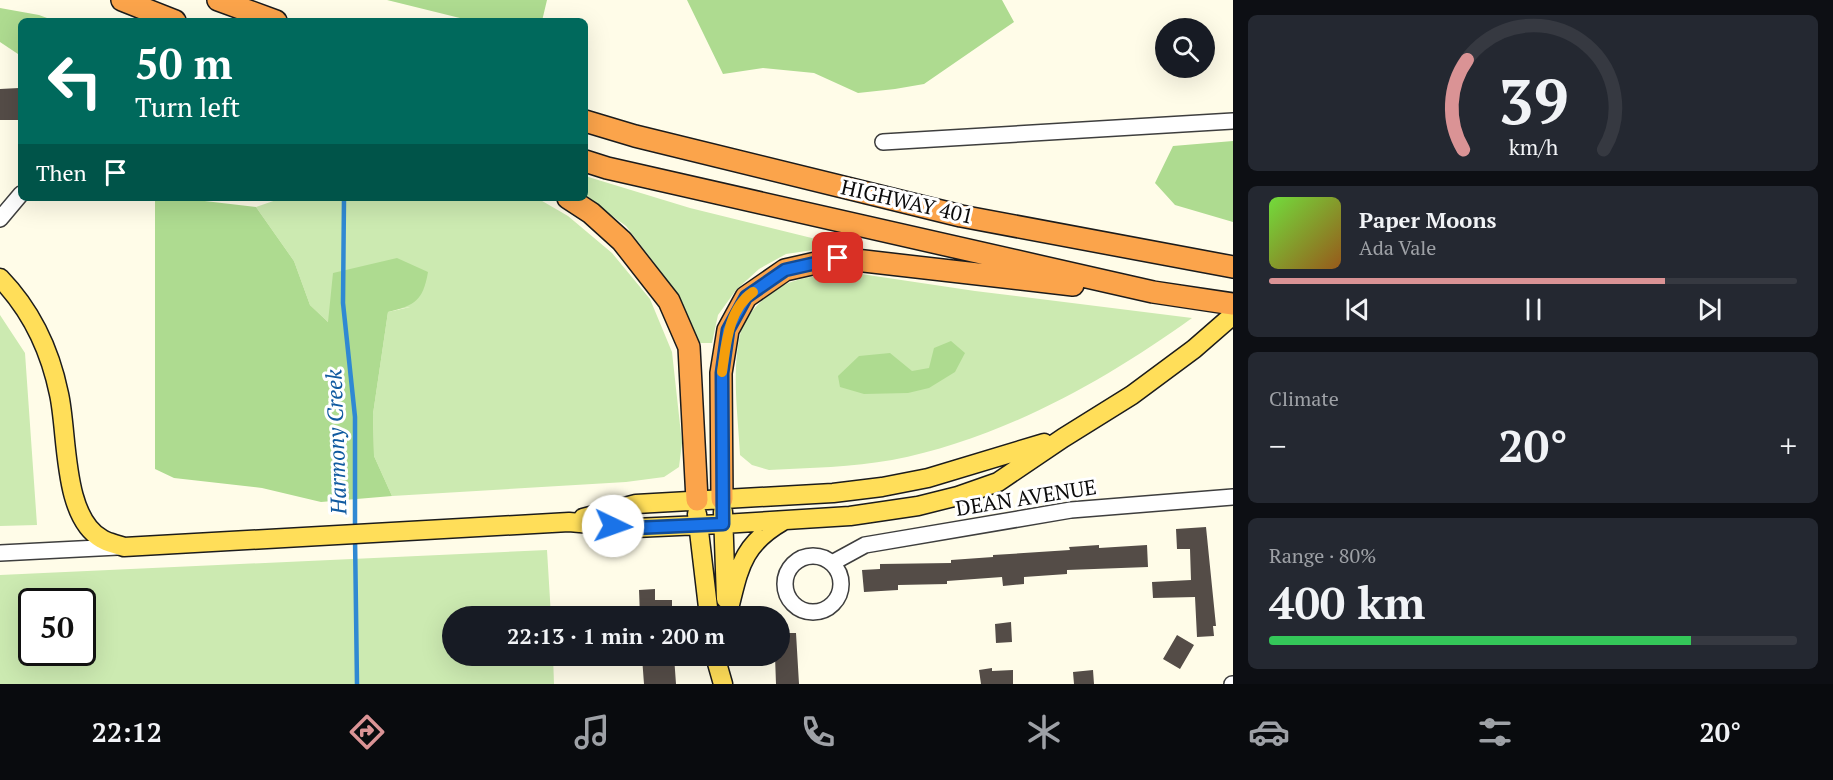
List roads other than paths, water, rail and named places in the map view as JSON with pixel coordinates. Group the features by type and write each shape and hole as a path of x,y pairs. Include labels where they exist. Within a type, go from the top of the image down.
{"highway":[{"path":"122,0 167,18"},
{"path":"218,0 268,18"},
{"name":"HIGHWAY 401","path":"588,122 635,136 961,216 1233,267"},
{"name":"HIGHWAY 401","path":"588,162 1153,292 1233,304"},
{"path":"573,201 591,213 622,241 669,301 689,347 697,500"},
{"path":"723,499 722,373 728,330 746,297 785,270 838,258 1153,292"}],"main road":[{"path":"0,278 16,294 29,313 52,367 64,419 71,485 77,507 87,525 102,539 124,547 569,522 635,528 698,526 850,516 918,506 958,496 998,482 1132,395 1194,349 1233,315"},
{"path":"569,522 636,504 833,493 882,487 928,478 1063,438"},
{"path":"723,499 727,606"},
{"path":"697,500 708,606"},
{"path":"730,606 741,563 750,548 766,531 786,520"},
{"path":"719,666 725,684"},
{"path":"725,684 727,666"}],"street":[{"path":"883,142 1233,121"},
{"path":"0,219 18,198"},
{"name":"DEAN AVENUE","path":"832,563 865,545 1071,510 1233,497"},
{"path":"0,554 124,547"}],"waterway":[{"name":"Harmony Creek","path":"344,201 343,303 355,417 355,528"},
{"name":"Harmony Creek","path":"355,537 357,684"}]}
